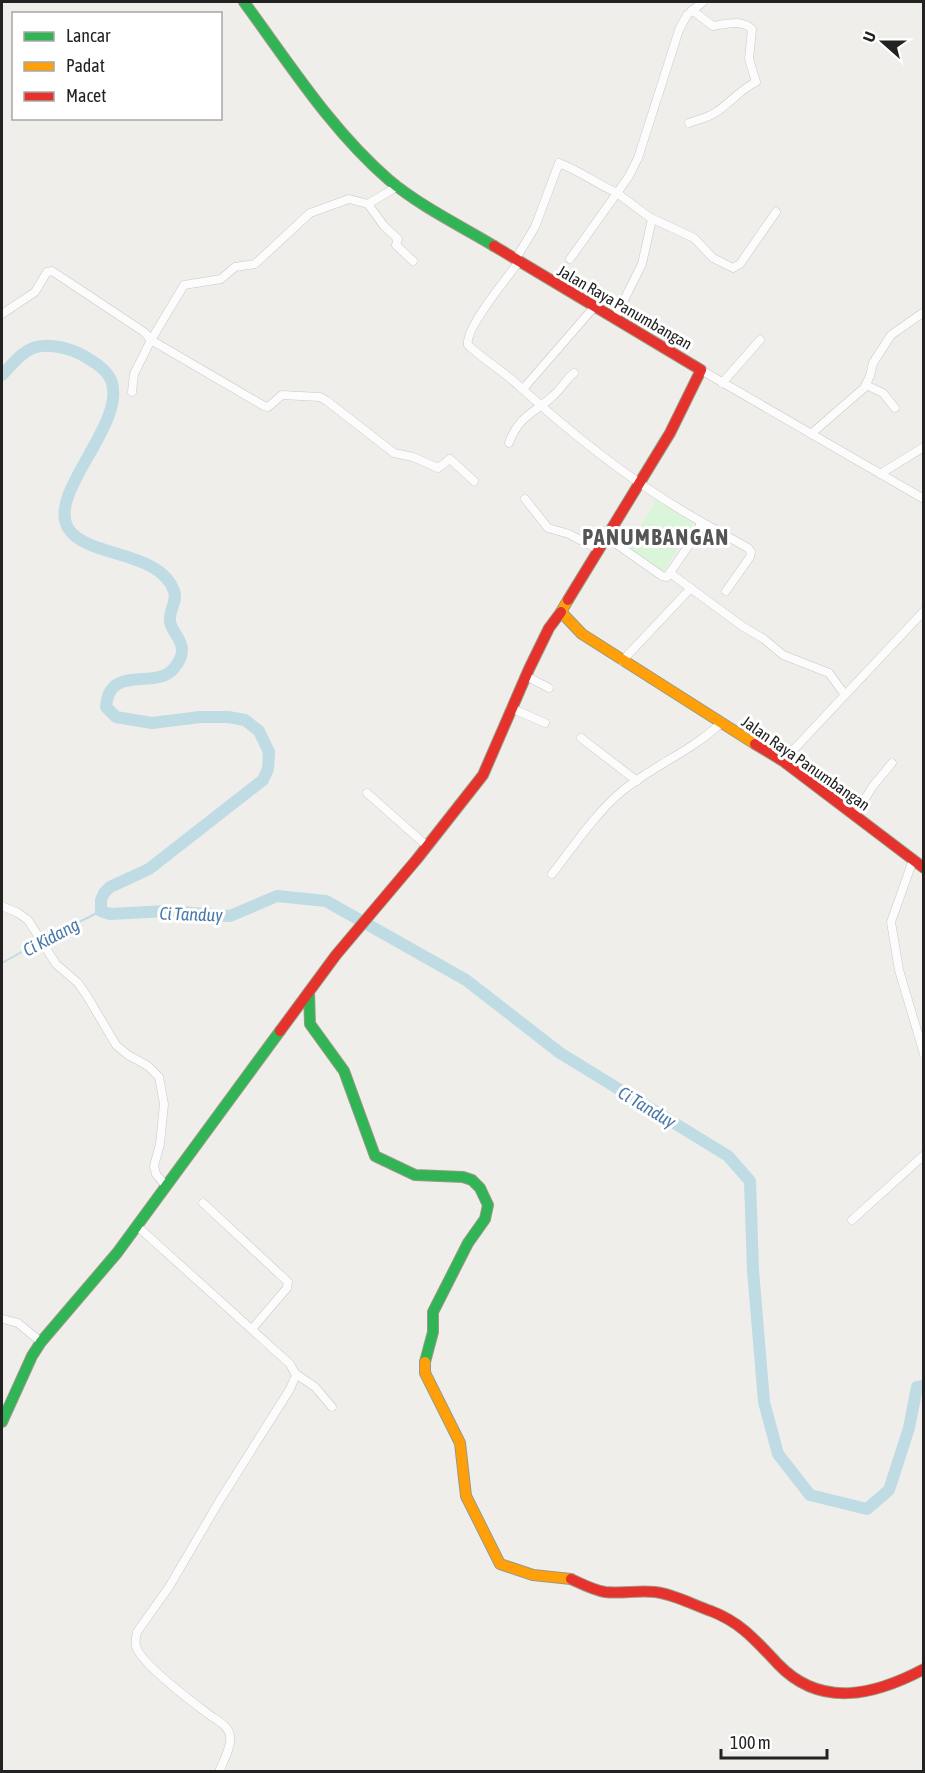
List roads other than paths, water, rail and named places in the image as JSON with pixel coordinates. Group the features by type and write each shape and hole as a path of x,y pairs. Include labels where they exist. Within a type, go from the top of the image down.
{"street":[{"name":"Jalan Raya Panumbangan","path":"244,2 347,137 385,176 421,203 701,370 683,408 561,612 582,634 783,762 924,867"},
{"path":"570,259 629,176 638,158 679,30 700,2"},
{"path":"689,123 713,114 735,95 756,82 749,59 752,29 744,24 736,23 714,26 692,10"},
{"path":"726,591 750,557 751,552 748,548 700,522 639,484 540,406 523,389 470,348 467,343 472,330 497,288 517,261 535,228 559,164 576,170 599,186 617,193 651,218 694,238 713,258 733,268 740,264 776,212"},
{"path":"132,392 134,374 151,340 184,285 221,279 235,267 255,264 310,213 349,200 368,204 398,186"},
{"path":"368,204 384,226 398,239 396,245 413,261"},
{"path":"615,318 642,264 651,218"},
{"path":"2,314 35,292 47,272 52,271 144,332 151,340 264,406 268,406 282,395 320,397 394,453 413,457 438,468 450,460 474,481"},
{"path":"523,389 595,306"},
{"path":"811,434 866,385 873,363 891,335 924,312"},
{"path":"722,383 760,340"},
{"path":"701,370 924,499"},
{"path":"509,443 521,420 554,395 574,373"},
{"path":"866,385 883,393 895,408"},
{"path":"880,474 924,447"},
{"path":"525,499 548,528 569,534 597,549"},
{"path":"605,536 663,577 667,577 700,530 700,522"},
{"path":"670,573 783,655 829,673 845,695"},
{"path":"622,661 691,588"},
{"path":"783,762 924,611"},
{"path":"2,1422 32,1356 42,1342 137,1226 336,955 428,846 489,765 526,676 549,628 561,612"},
{"path":"526,676 549,688"},
{"path":"511,708 545,723"},
{"path":"552,874 600,813 622,792 721,723"},
{"path":"581,738 637,781"},
{"path":"855,815 873,786 892,763"},
{"path":"367,793 428,846"},
{"path":"914,860 893,911 891,922 899,970 924,1054"},
{"path":"2,906 18,913 34,927 60,968 78,983 120,1049 148,1066 159,1077 164,1104 160,1144 154,1166 156,1174 166,1186"},
{"path":"309,992 310,1024 344,1071 372,1152 379,1159 414,1175 463,1177 472,1180 480,1188 488,1205 485,1219 468,1243 433,1312 433,1332 424,1368 460,1443 464,1458 466,1496 500,1564 543,1576 568,1578 585,1587 603,1592 655,1592 683,1600 734,1621 757,1641 776,1663 811,1689 832,1693 883,1689 924,1669"},
{"path":"852,1220 924,1155"},
{"path":"203,1203 288,1282 287,1288 252,1329"},
{"path":"137,1226 290,1364 296,1374 315,1387 332,1407"},
{"path":"3,1319 18,1323 42,1342"},
{"path":"219,1772 230,1738 228,1731 221,1723 176,1689 144,1659 135,1645 137,1632 169,1587 220,1500 290,1389 296,1374"}],"waterway":[{"name":"Ci Tanduy","path":"2,375 26,352 36,347 55,346 74,351 96,363 111,380 113,397 108,416 68,496 65,513 68,528 77,538 90,545 139,561 154,568 166,578 175,595 170,622 182,650 178,663 167,674 124,681 116,685 109,693 106,707 116,717 152,723 200,717 228,717 245,720 259,731 269,752 268,769 263,780 149,869 110,887 101,900 101,911 110,914 167,911 230,916 277,896 326,901 466,980 560,1053 728,1156 750,1181 753,1270 764,1402 778,1454 810,1495 867,1509 889,1490 909,1428 917,1387 924,1386"},
{"name":"Ci Kidang","path":"43,940 101,911"},
{"name":"Ci Kidang","path":"2,963 38,943"}],"district":[{"name":"PANUMBANGAN","path":"656,537"}]}
